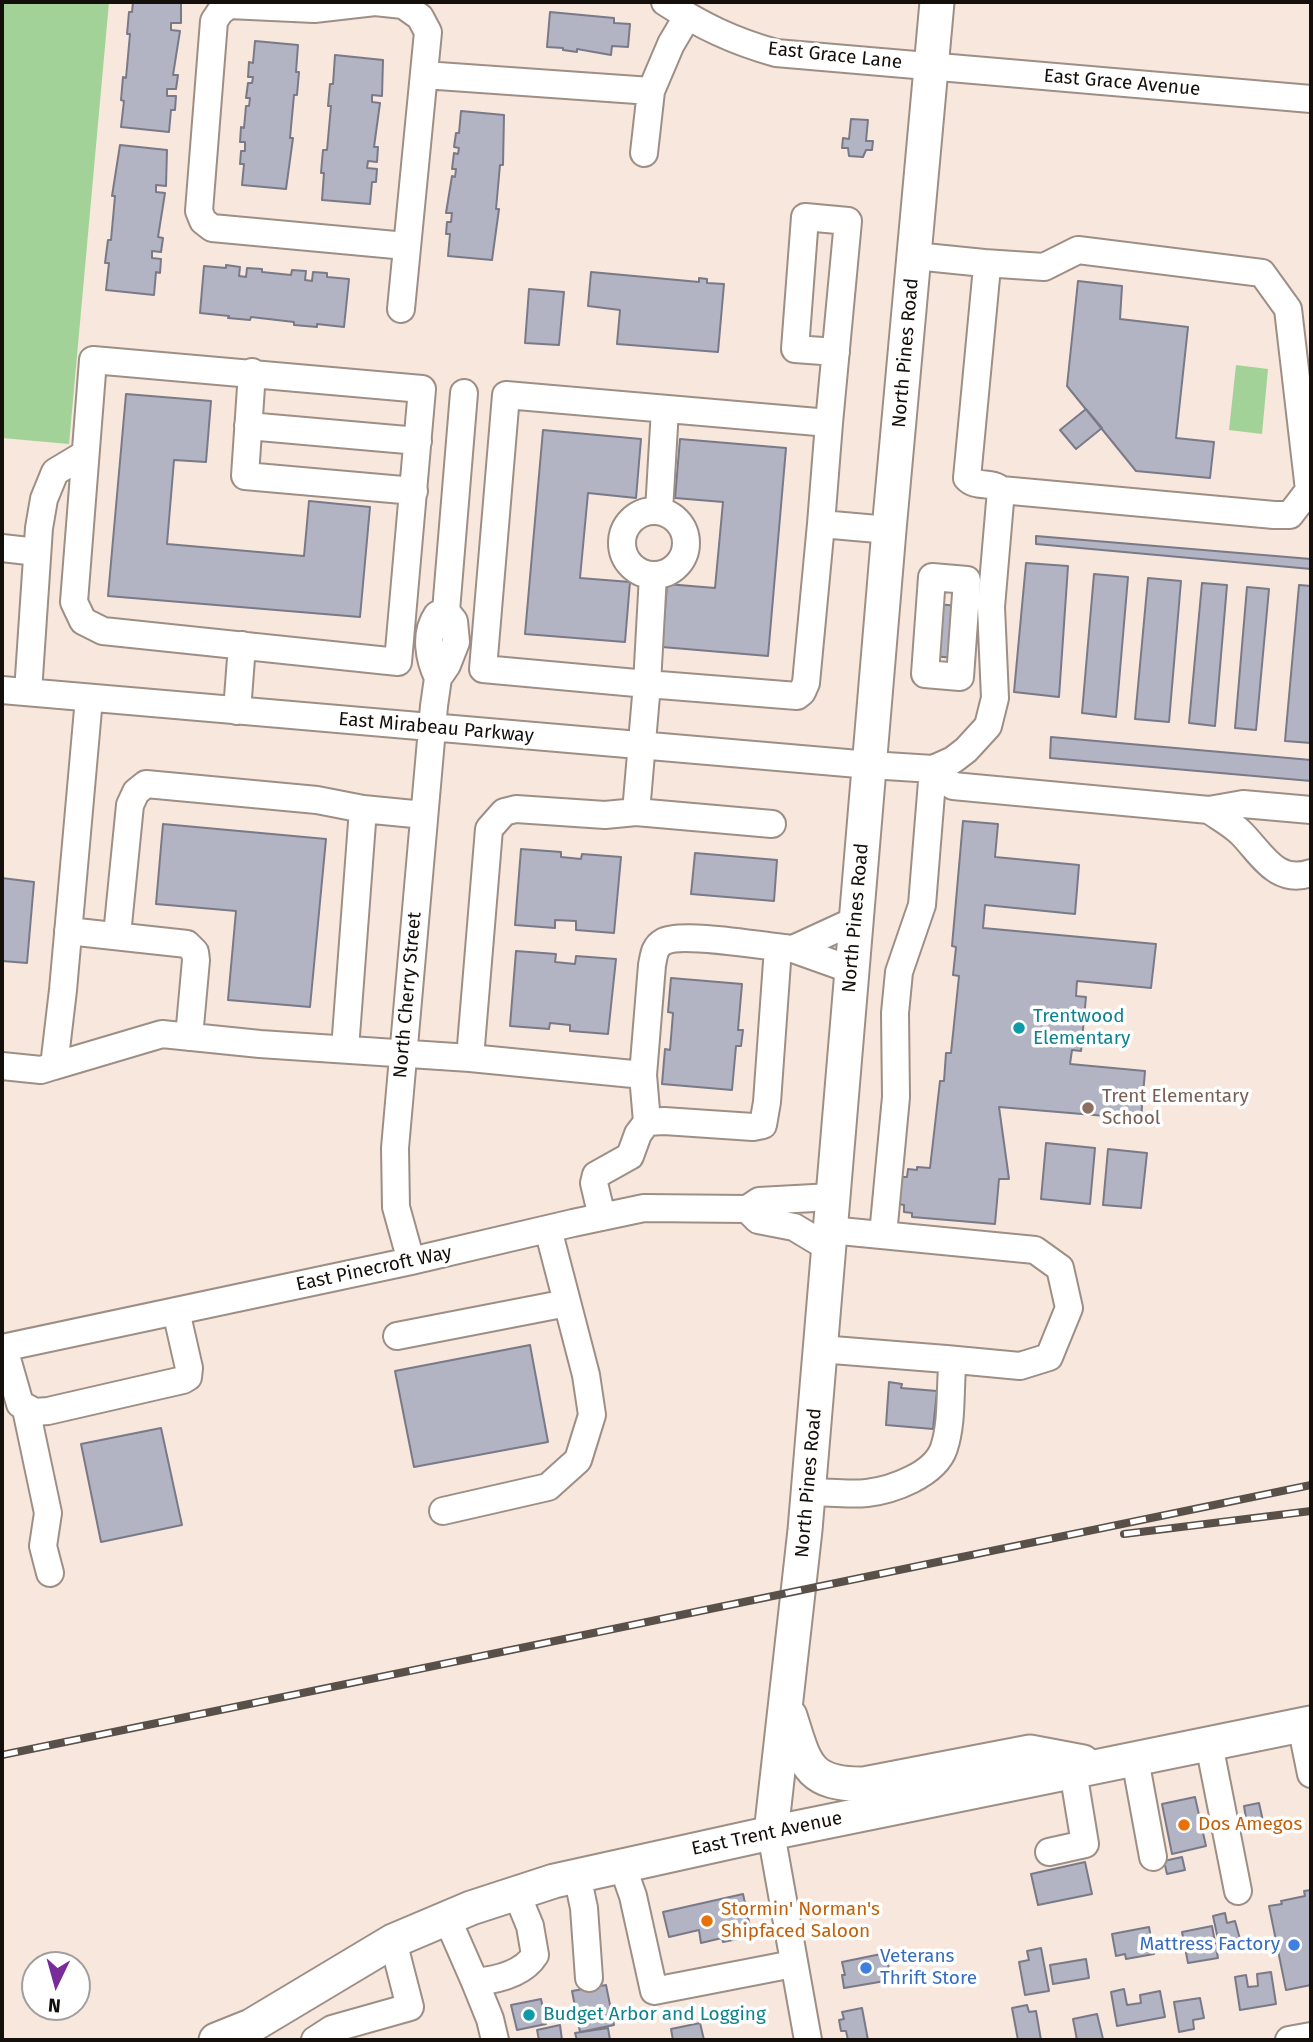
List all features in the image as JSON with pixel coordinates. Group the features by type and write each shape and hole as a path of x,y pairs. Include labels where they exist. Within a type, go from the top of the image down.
{"main road":[{"name":"North Pines Road","path":"771,1833 808,1492 937,2"},
{"path":"786,1706 803,1757 818,1775 838,1784 864,1784 1030,1752 1088,1768"},
{"name":"East Trent Avenue","path":"216,2040 248,2035 393,1941 516,1892 577,1875 771,1833 1306,1724"}],"street":[{"path":"401,309 428,32 420,17 403,5 374,2 314,9 229,5 219,12 214,21 199,211 203,221 212,228 406,246"},
{"name":"East Grace Lane","path":"679,8 738,42 776,53 932,66"},
{"path":"644,153 651,91 671,44 679,8"},
{"name":"East Grace Avenue","path":"932,66 1311,99"},
{"path":"424,75 651,91"},
{"path":"829,423 93,360 74,601 83,621 103,631 398,662 438,669 483,669 792,697 802,692 806,683 848,221 805,217 795,349 836,352"},
{"path":"915,256 1044,267 1078,250 1262,273 1288,309 1308,490 1290,515 1273,516 1002,490 997,485 971,482 967,478 987,267 984,263"},
{"path":"252,372 245,476 414,491"},
{"path":"398,662 422,389"},
{"name":"North Cherry Street","path":"411,1261 396,1207 395,1148 438,669 456,642 454,621 446,611 464,393"},
{"path":"483,669 506,396"},
{"path":"659,512 665,409"},
{"path":"248,426 418,441"},
{"path":"28,692 37,552 44,499 55,472 85,454"},
{"path":"933,769 953,760 966,750 988,726 992,715 994,679 991,607 1002,490"},
{"path":"648,512 659,512 669,515 683,531 685,552 673,569 653,575 633,568 626,560 622,540 630,522 648,512"},
{"path":"821,524 890,530"},
{"path":"2,548 37,552"},
{"path":"636,812 648,684 653,575"},
{"path":"237,710 242,645"},
{"name":"East Mirabeau Parkway","path":"2,690 933,769"},
{"path":"54,1066 89,698"},
{"path":"933,769 953,786 1209,810 1243,804 1311,810"},
{"path":"883,1235 896,1097 895,1013 899,972 922,905 933,769"},
{"path":"117,935 130,805 136,792 146,784 317,800 363,809 424,815"},
{"path":"345,1049 363,809"},
{"path":"470,1058 489,829 504,812 516,809 605,815 636,812 772,824"},
{"path":"1209,810 1239,831 1272,868 1298,878 1311,873"},
{"path":"786,948 856,920"},
{"path":"68,931 187,944 195,952 189,1037"},
{"path":"602,1217 594,1183 596,1175 630,1156 638,1134 647,1122 643,1074 655,949 664,941 682,937 786,948 852,970"},
{"path":"647,1122 753,1127 763,1125 786,948"},
{"path":"2,1066 41,1070 162,1034 643,1074"},
{"name":"East Pinecroft Way","path":"3,1348 644,1208 747,1209 760,1201 832,1197"},
{"name":"East Pinecroft Way","path":"747,1209 758,1220 794,1227 829,1239"},
{"path":"443,1511 548,1487 578,1460 592,1415 586,1375 548,1229"},
{"path":"820,1349 1020,1366 1049,1357 1069,1308 1060,1268 1035,1250 883,1235 829,1239"},
{"path":"397,1336 567,1304"},
{"path":"3,1348 20,1404 26,1409 48,1411 188,1377 189,1368 176,1311"},
{"path":"808,1492 878,1491 894,1486 933,1465 941,1456 947,1435 952,1368 947,1359"},
{"path":"26,1409 48,1513 43,1546 50,1573"},
{"path":"1306,1724 1311,1774"},
{"path":"1209,1744 1238,1891"},
{"path":"1135,1759 1153,1857"},
{"path":"1049,1852 1085,1844 1088,1768"},
{"path":"771,1833 808,2040"},
{"path":"622,1865 633,1896 654,1991 793,1964"},
{"path":"577,1875 584,1908 589,1978"},
{"path":"475,1982 496,1980 530,1963 535,1955 530,1926 516,1892"},
{"path":"447,1918 490,2020 495,2040"},
{"path":"315,2040 332,2029 410,2007 393,1941"},
{"path":"1289,2040 1311,2036"}],"green space":[{"path":"2,2 109,2 69,444 2,438"},
{"path":"1236,365 1268,369 1262,434 1229,430"}],"building":[{"path":"133,2 181,2 181,23 171,23 171,30 180,31 173,75 178,75 176,89 167,89 167,96 176,96 175,110 171,110 169,132 121,127 123,77 126,78 130,34 127,34 129,12 132,12"},
{"path":"550,12 614,18 614,23 630,24 628,47 612,46 611,55 547,47"},
{"path":"255,41 298,45 296,72 299,72 297,95 294,95 290,138 293,138 286,189 242,185 244,164 240,164 245,142 240,142 241,127 244,128 246,106 249,106 250,98 246,98 248,83 252,83 253,77 248,77 249,62 253,63"},
{"path":"335,55 383,60 382,96 372,95 372,102 380,103 374,147 378,147 377,162 368,161 367,168 377,169 376,182 372,182 370,204 322,200 323,150 327,150 331,106 328,106"},
{"path":"461,111 504,115 503,165 500,165 496,209 499,209 492,260 448,256 450,234 446,234 447,222 451,222 452,213 446,213 452,176 455,177 456,169 452,169 454,153 458,154 459,148 454,147 456,133 459,133"},
{"path":"851,119 868,120 866,141 873,141 872,150 866,150 863,157 849,156 848,148 842,148 843,138 849,139"},
{"path":"120,145 167,150 166,186 156,185 156,192 165,193 158,237 163,238 161,252 152,251 152,258 161,259 160,273 156,272 154,295 106,290 109,263 105,263 108,240 111,240 115,196 112,196"},
{"path":"226,265 240,267 239,276 246,277 247,268 291,275 292,270 306,271 305,280 312,281 313,272 327,273 327,277 349,279 344,327 294,325 294,322 251,317 250,320 228,318 229,316 200,313 204,266 226,268"},
{"path":"591,272 699,282 699,278 707,279 707,283 724,284 718,352 617,344 620,310 588,306"},
{"path":"1078,281 1122,286 1120,319 1188,327 1176,438 1214,442 1210,478 1136,471 1067,386"},
{"path":"529,289 564,292 559,345 525,343"},
{"path":"126,394 211,401 206,462 174,460 167,544 304,556 309,501 370,507 360,617 108,596"},
{"path":"1086,409 1102,428 1076,449 1060,430"},
{"path":"543,430 641,439 636,498 588,493 580,578 630,582 625,642 525,634"},
{"path":"680,439 786,448 768,656 662,647 667,584 715,588 723,502 675,498"},
{"path":"1036,536 1311,559 1311,569 1036,544"},
{"path":"1026,563 1068,566 1059,697 1014,692"},
{"path":"1094,574 1128,577 1116,717 1082,713"},
{"path":"1148,578 1181,581 1169,722 1135,719"},
{"path":"1202,583 1227,585 1215,726 1189,723"},
{"path":"1299,585 1311,586 1311,743 1285,741"},
{"path":"1247,587 1269,589 1256,730 1235,728"},
{"path":"936,604 959,606 955,658 932,656"},
{"path":"1051,737 1311,760 1311,781 1050,758"},
{"name":"Trentwood Elementary","path":"963,821 998,824 995,857 1079,865 1075,914 985,905 983,928 1156,944 1151,988 1077,981 1076,996 1086,997 1081,1051 1072,1050 1070,1064 1145,1071 1141,1119 999,1107 1009,1179 999,1179 995,1224 912,1217 912,1213 904,1212 904,1205 898,1204 900,1177 907,1177 908,1169 930,1168 940,1081 944,1081 946,1053 951,1053 959,976 953,975 956,947 952,946"},
{"path":"163,824 326,839 310,1007 228,1000 236,911 156,904"},
{"path":"521,849 561,852 561,857 581,859 582,854 621,857 614,933 576,930 576,921 555,920 555,928 515,925"},
{"path":"695,853 777,860 774,901 691,894"},
{"path":"2,878 34,882 27,963 2,961"},
{"path":"516,951 556,954 555,962 575,964 576,956 616,959 608,1034 570,1031 570,1025 550,1023 549,1029 510,1026"},
{"path":"671,978 742,984 738,1030 743,1030 741,1046 736,1046 732,1090 662,1084 665,1049 670,1050 673,1013 668,1012"},
{"path":"1046,1143 1095,1148 1090,1204 1041,1199"},
{"path":"1108,1149 1147,1153 1141,1208 1103,1205"},
{"path":"530,1345 548,1442 414,1467 395,1371"},
{"path":"889,1382 902,1384 901,1388 937,1391 933,1429 886,1425"},
{"path":"161,1428 182,1525 101,1542 81,1444"},
{"name":"Dos Amegos","path":"1195,1797 1206,1846 1172,1854 1162,1804"},
{"path":"1259,1803 1263,1821 1247,1824 1244,1806"},
{"path":"1182,1857 1185,1870 1167,1874 1164,1861"},
{"path":"1085,1862 1092,1894 1038,1905 1031,1874"},
{"name":"Mattress Factory","path":"1311,1890 1311,1985 1286,1990 1269,1906 1305,1896 1304,1891"},
{"name":"Stormin' Norman's Shipfaced Saloon","path":"743,1894 752,1936 701,1943 699,1930 669,1937 663,1912"},
{"path":"1225,1913 1227,1923 1235,1921 1240,1939 1219,1944 1213,1916"},
{"path":"1212,1926 1218,1958 1188,1963 1182,1932"},
{"path":"1149,1927 1154,1954 1126,1959 1125,1954 1116,1956 1112,1934"},
{"path":"1041,1948 1049,1991 1025,1995 1019,1962 1029,1960 1027,1951"},
{"name":"Veterans Thrift Store","path":"886,1953 891,1980 844,1988 842,1962"},
{"path":"1086,1959 1089,1978 1053,1984 1050,1965"},
{"path":"1271,1972 1276,2004 1240,2010 1235,1977 1246,1975 1248,1987 1258,1986 1257,1974"},
{"path":"606,1985 614,2025 580,2032 572,1991"},
{"path":"1124,1989 1127,2005 1141,2003 1140,1995 1160,1991 1165,2017 1117,2026 1111,1992"},
{"path":"1200,1998 1204,2018 1193,2020 1194,2029 1179,2032 1174,2002"},
{"name":"Budget Arbor and Logging","path":"541,1999 546,2024 517,2030 511,2005"},
{"path":"1027,2005 1029,2012 1036,2011 1041,2040 1018,2040 1012,2008"},
{"path":"862,2008 868,2040 848,2040 846,2031 841,2031 839,2020 844,2019 842,2012"},
{"path":"1097,2014 1103,2039 1077,2040 1073,2019"},
{"path":"700,2023 704,2040 673,2040 671,2029"},
{"path":"560,2025 562,2040 539,2040 537,2030"},
{"path":"608,2028 610,2040 577,2040 575,2033"}],"railway":[{"path":"2,1755 1311,1485"},
{"path":"1124,1534 1311,1511"}],"place":[{"name":"Trentwood Elementary","path":"1019,1028"},
{"name":"Trent Elementary School","path":"1088,1108"},
{"name":"Dos Amegos","path":"1184,1825"},
{"name":"Stormin' Norman's Shipfaced Saloon","path":"707,1921"},
{"name":"Mattress Factory","path":"1294,1945"},
{"name":"Veterans Thrift Store","path":"866,1968"},
{"name":"Budget Arbor and Logging","path":"529,2015"}]}
